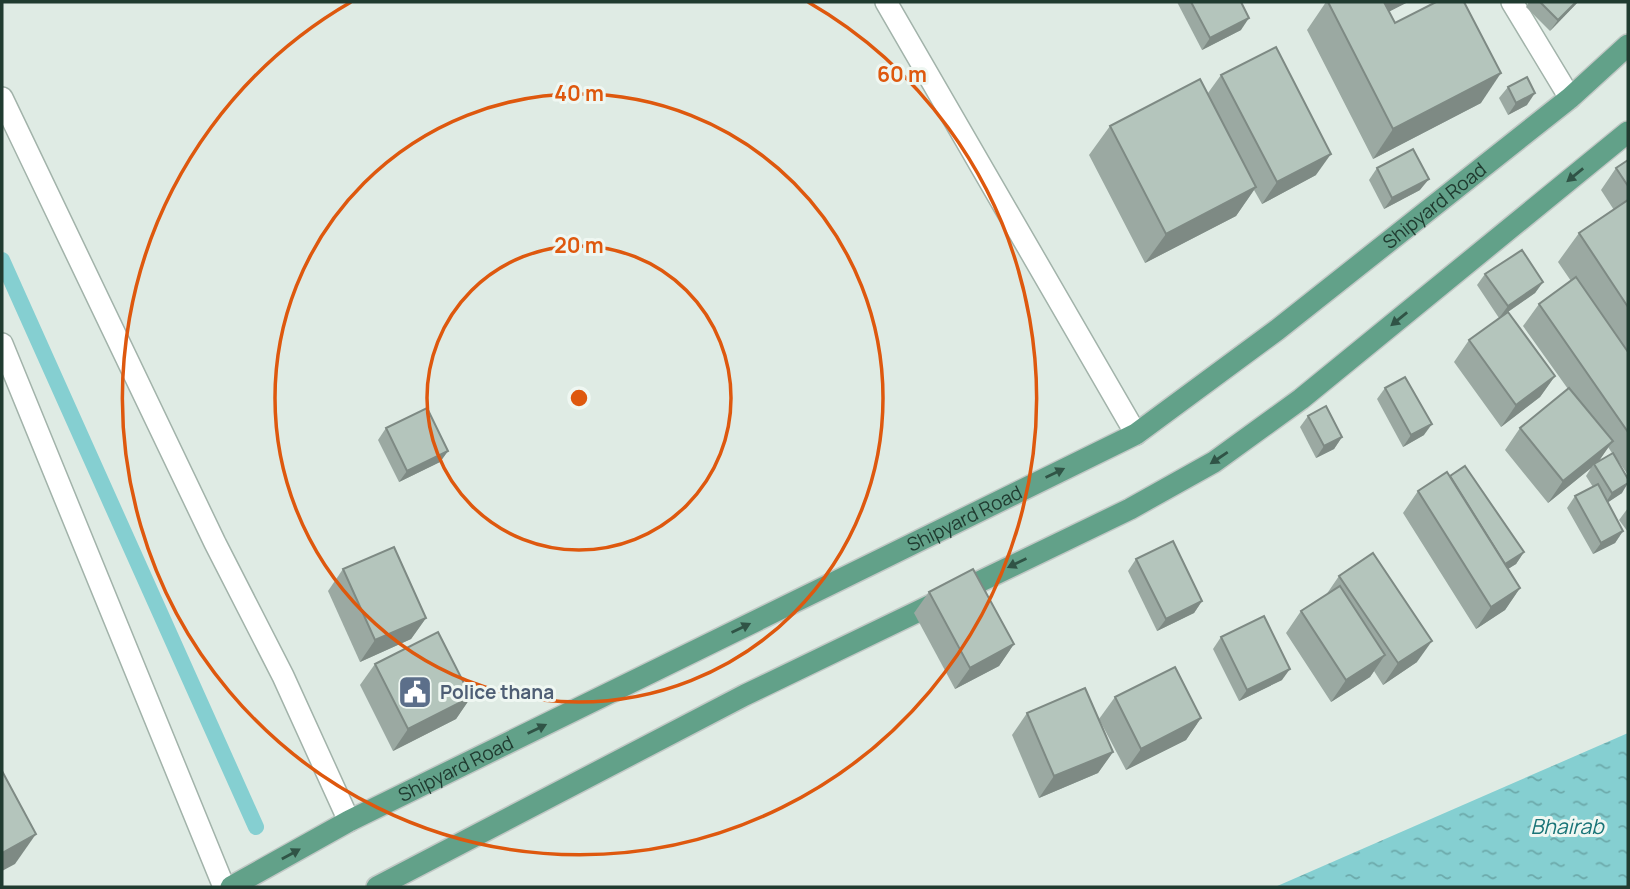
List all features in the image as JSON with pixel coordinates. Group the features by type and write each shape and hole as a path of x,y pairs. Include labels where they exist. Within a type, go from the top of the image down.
{"main road":[{"name":"Shipyard Road","path":"232,887 349,821 1136,434 1277,330 1570,98 1628,45"},
{"path":"377,887 745,695 1130,509 1214,462 1301,398 1628,132"}],"street":[{"path":"886,2 1136,434"},
{"path":"1512,2 1570,98"},
{"path":"2,98 215,542 283,676 349,821"},
{"path":"2,344 224,887"}],"water":[{"name":"Bhairab","path":"1628,733 1628,887 1275,887"}],"building":[{"path":"1191,2 1241,2 1249,18 1210,38"},
{"path":"1328,2 1384,2 1395,23 1436,2 1464,2 1501,73 1393,129"},
{"path":"1540,2 1576,2 1558,20"},
{"path":"1276,47 1331,154 1277,182 1221,75"},
{"path":"1527,77 1535,93 1516,103 1508,87"},
{"path":"1200,79 1256,187 1166,234 1110,126"},
{"path":"1413,149 1429,179 1392,198 1377,168"},
{"path":"1628,160 1628,186 1616,168"},
{"path":"1628,200 1628,307 1579,233"},
{"path":"1522,250 1543,282 1508,306 1485,274"},
{"path":"1576,277 1628,352 1628,432 1539,304"},
{"path":"1508,312 1555,376 1516,405 1469,340"},
{"path":"1405,377 1432,424 1411,435 1385,388"},
{"path":"1569,388 1613,441 1563,481 1520,428"},
{"path":"1326,406 1342,437 1324,446 1308,416"},
{"path":"427,408 448,451 407,471 386,428"},
{"path":"1613,453 1628,483 1612,493 1594,464"},
{"path":"1465,466 1524,552 1505,564 1450,476"},
{"path":"1447,472 1520,588 1491,607 1418,491"},
{"path":"1598,484 1623,531 1601,543 1575,496"},
{"path":"1173,541 1202,601 1166,619 1136,559"},
{"path":"394,547 426,618 375,640 343,569"},
{"path":"1373,553 1432,641 1398,663 1339,576"},
{"path":"973,569 1014,644 970,668 929,592"},
{"path":"1340,586 1385,655 1346,680 1301,611"},
{"path":"1264,616 1290,669 1247,690 1221,637"},
{"path":"438,632 471,697 408,729 375,664"},
{"path":"1175,667 1201,718 1141,749 1115,697"},
{"path":"1085,688 1113,752 1054,776 1027,713"},
{"path":"2,771 36,834 2,853"}],"waterway":[{"path":"2,260 256,827"}],"place":[{"name":"Police thana","path":"415,692"}]}
